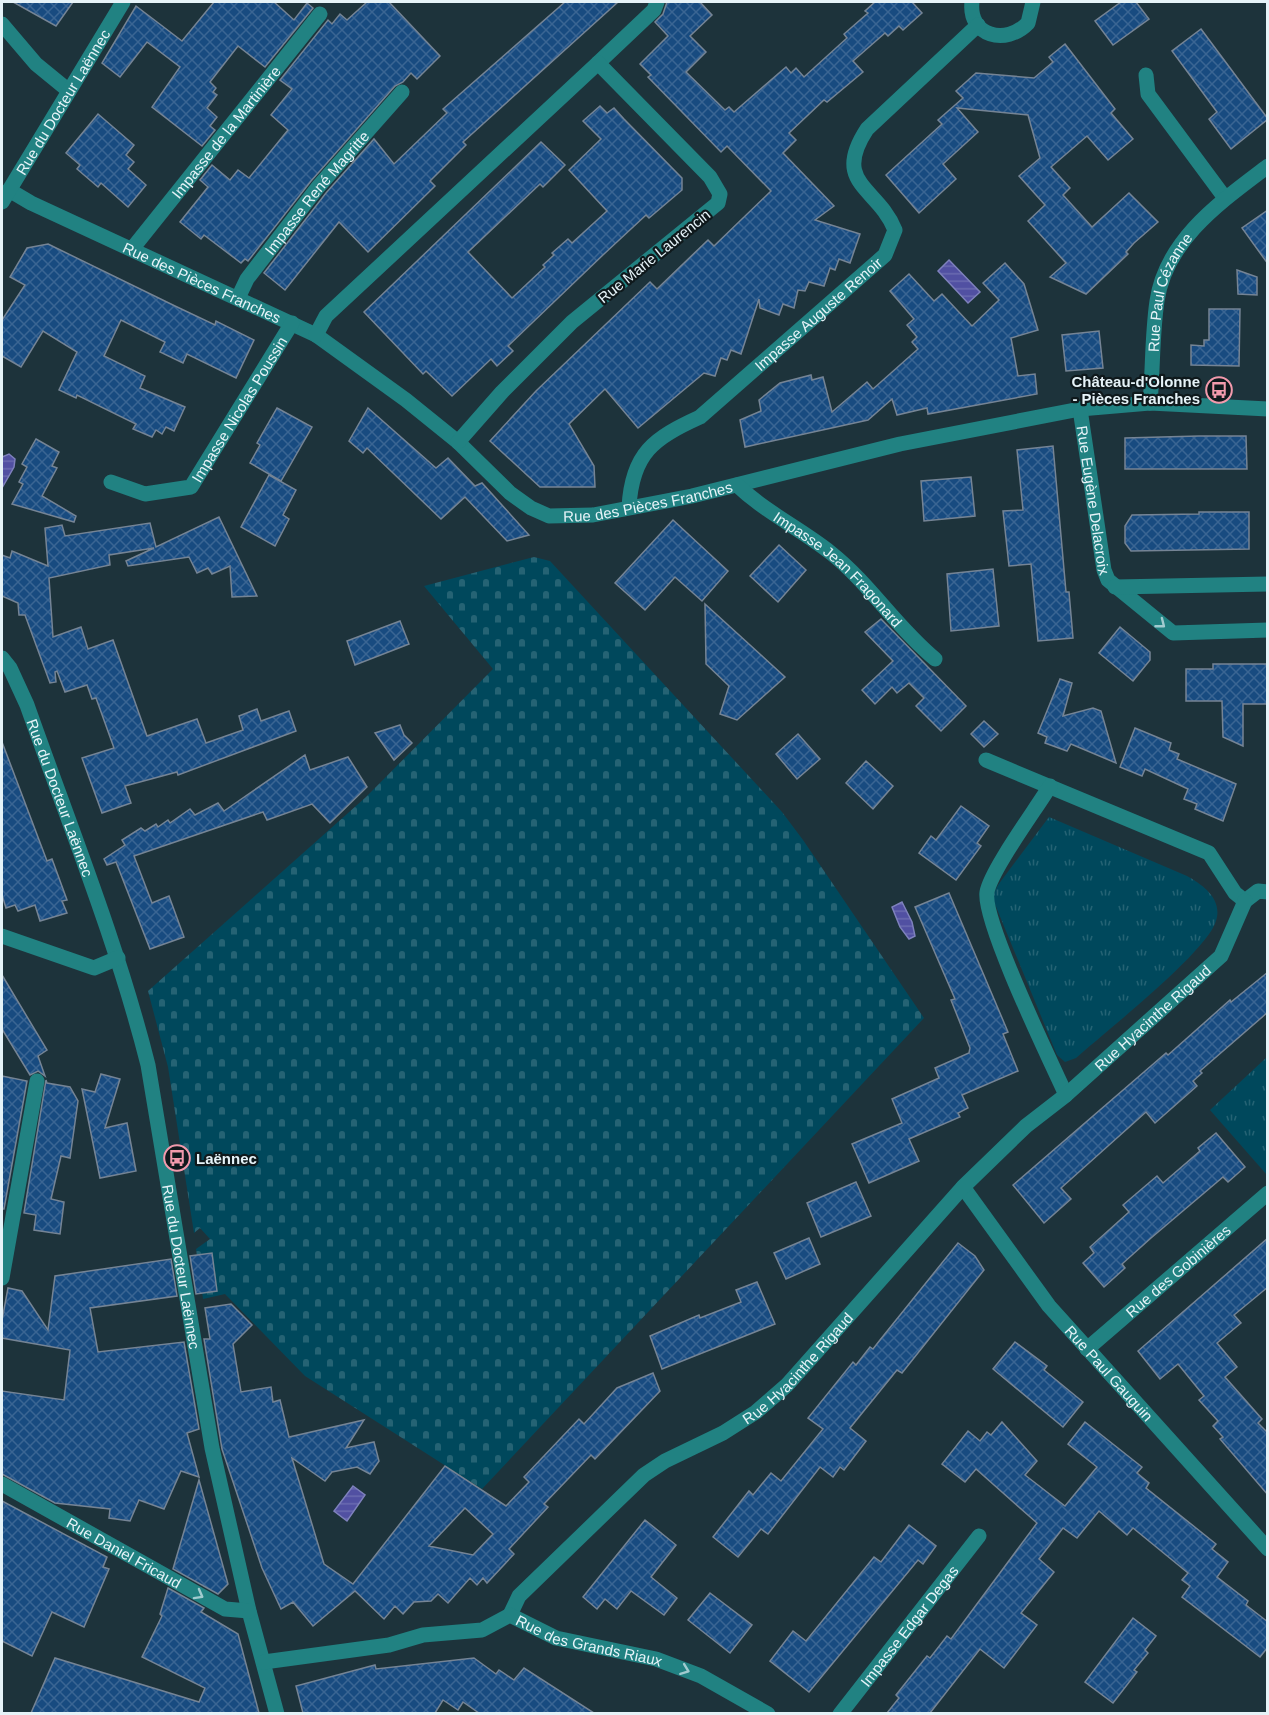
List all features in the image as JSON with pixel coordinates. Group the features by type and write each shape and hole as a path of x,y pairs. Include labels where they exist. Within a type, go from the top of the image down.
{"street":[{"name":"Rue du Docteur Laënnec","path":"5,196 123,2"},
{"path":"316,335 326,316 654,10 657,2"},
{"path":"972,2 978,25 994,36 1013,35 1028,23 1033,2"},
{"name":"Impasse de la Martinière","path":"132,249 320,14"},
{"path":"2,24 36,64 69,91"},
{"name":"Impasse Auguste Renoir","path":"629,507 636,469 648,450 665,432 700,417 885,255 893,241 895,230 892,222 858,183 852,169 859,142 867,129 978,25"},
{"name":"Rue Marie Laurencin","path":"458,442 502,392 572,322 718,203 720,194 710,177 598,63"},
{"path":"1146,75 1148,94 1225,198"},
{"name":"Impasse René Magritte","path":"238,298 248,279 318,187 402,92"},
{"name":"Rue Paul Cézanne","path":"1150,403 1157,299 1178,247 1193,228 1225,198 1268,166"},
{"name":"Rue des Pièces Franches","path":"5,196 31,203 316,335 406,400 458,442 510,493 531,508 549,516 593,515 738,485 900,444 1080,409 1150,403 1268,409"},
{"name":"Impasse Nicolas Poussin","path":"111,482 145,494 191,487 292,323"},
{"name":"Rue Eugène Delacroix","path":"1080,409 1104,570 1115,587 1173,633 1268,630"},
{"name":"Impasse Jean Fragonard","path":"738,485 753,500 832,554 913,640 935,658"},
{"name":"Rue Eugène Delacroix","path":"1115,587 1268,584"},
{"name":"Rue du Docteur Laënnec","path":"2,658 27,705 118,958 148,1065 212,1448 249,1611 277,1713"},
{"path":"986,760 1209,853 1234,893 1245,901 1258,891 1268,892"},
{"path":"1050,786 990,882 987,904 1022,997 1066,1095"},
{"name":"Rue Hyacinthe Rigaud","path":"510,1615 519,1596 629,1487 665,1461 723,1433 756,1412 787,1385 963,1187 1026,1126 1066,1095 1221,956 1245,901"},
{"path":"2,936 94,968 118,958"},
{"path":"2,1278 37,1081"},
{"name":"Rue Paul Gauguin","path":"963,1187 1036,1289 1087,1349 1268,1549"},
{"name":"Rue des Gobinières","path":"1087,1349 1268,1193"},
{"name":"Rue Daniel Fricaud","path":"2,1484 225,1609 249,1611"},
{"name":"Impasse Edgar Degas","path":"840,1713 979,1536"},
{"name":"Rue des Grands Riaux","path":"264,1662 389,1644 423,1635 482,1630 510,1615 556,1638 656,1659 732,1692 768,1713"}],"green space":[{"path":"534,557 550,561 782,812 924,1018 482,1489 305,1376 225,1294 203,1299 196,1249 210,1239 200,1228 194,1233 168,1067 148,991 366,797 493,669 424,586"},
{"path":"1049,817 1187,876 1205,888 1217,906 1216,921 1209,935 1194,952 1130,1012 1076,1058 1065,1062 1057,1055 992,897 998,885"},
{"path":"1267,1057 1268,1175 1210,1110"}],"shaded area":[{"path":"949,260 980,292 968,303 938,271"},
{"path":"9,454 15,459 14,467 2,488 2,457"},
{"path":"902,902 912,922 915,936 909,939 900,927 892,907"},
{"path":"353,1486 365,1495 347,1521 334,1511"}],"building":[{"path":"13,2 73,2 56,26"},
{"path":"214,2 274,2 294,20 307,3 313,8 265,67 238,46 210,82 216,88 213,92 217,95 207,108 217,117 210,126 215,130 202,146 152,107 180,67 147,42 120,77 102,63 136,6 182,41"},
{"path":"367,2 389,2 440,56 417,79 411,73 403,82 395,86 311,181 248,261 245,259 241,263 204,235 201,239 180,222 208,187 200,180 212,165 230,180 238,170 249,178 288,130 271,115 292,89 280,80 328,20 332,24 340,14 347,20"},
{"path":"565,2 618,2 463,142 466,145 430,181 435,186 368,252 339,222 285,290 264,273 326,193 374,139 394,164 447,113 443,109"},
{"path":"667,2 700,2 712,15 690,36 706,52 686,72 725,110 729,107 734,112 786,67 791,73 796,68 804,77 847,38 844,34 868,13 865,11 875,2 912,2 922,13 903,30 899,26 888,36 885,33 853,61 863,72 827,102 824,100 789,133 796,140 783,153 834,206 815,220 860,234 850,263 839,259 835,270 830,268 824,286 809,282 805,291 798,290 794,308 783,304 779,315 760,308 759,299 741,354 731,350 727,360 721,358 715,376 704,373 638,428 605,389 569,424 594,466 595,487 540,487 490,441 536,391 650,282 657,289 708,240 714,246 771,191 727,146 721,152 648,77 651,75 640,64 668,36 655,22 663,14"},
{"path":"1121,2 1136,2 1149,19 1113,45 1095,21"},
{"path":"1201,29 1268,119 1231,149 1209,119 1217,112 1172,51"},
{"path":"1065,44 1115,109 1111,113 1133,139 1108,160 1087,136 1051,167 1070,188 1063,195 1092,227 1129,193 1158,222 1134,243 1126,252 1128,254 1086,294 1050,277 1066,263 1028,221 1045,205 1019,176 1040,158 1028,115 957,108 978,132 943,164 956,179 919,213 886,175 942,124 938,120 963,98 956,91 976,73 1034,78 1053,62 1049,57"},
{"path":"600,106 607,113 614,108 682,178 682,190 649,218 646,215 604,254 508,346 513,351 497,366 491,359 452,396 426,371 423,374 364,312 541,142 565,165 543,187 540,184 468,252 512,298 545,267 543,265 554,255 552,253 568,239 572,243 607,211 569,170 601,139 583,121"},
{"path":"98,114 134,145 126,155 134,162 128,169 146,185 128,207 101,183 98,187 77,169 80,165 66,153"},
{"path":"1268,210 1268,264 1242,228"},
{"path":"48,244 215,325 216,321 254,340 236,378 187,354 183,363 160,352 165,342 121,320 104,356 145,376 140,388 185,407 174,431 166,427 162,434 156,430 152,437 133,429 136,424 77,395 76,398 59,390 77,352 43,331 21,367 2,356 2,320 25,285 10,277 27,248"},
{"path":"1005,263 1024,284 1038,330 1011,338 1018,376 1035,374 1037,394 928,414 927,408 897,415 892,399 868,420 745,447 740,420 761,411 759,400 780,383 811,375 812,380 823,377 832,412 867,382 873,389 918,349 912,342 917,337 907,325 914,319 890,291 909,274 934,301 942,294 972,326 999,300 983,283"},
{"path":"1237,270 1257,277 1257,295 1238,294"},
{"path":"1209,309 1240,309 1239,366 1191,365 1191,345 1204,346 1204,340 1209,340"},
{"path":"1099,331 1103,368 1066,371 1062,335"},
{"path":"277,408 312,427 281,481 250,463 260,445 257,443"},
{"path":"368,408 436,468 448,458 475,486 482,483 529,535 507,541 465,497 441,519 367,448 363,453 349,441"},
{"path":"1246,436 1247,469 1125,469 1125,438"},
{"path":"36,439 59,452 52,466 57,468 42,496 76,516 74,522 12,504 23,484 19,482 27,467 22,464"},
{"path":"1053,446 1066,592 1069,592 1073,638 1038,641 1031,564 1009,566 1003,511 1023,510 1017,450"},
{"path":"269,475 296,490 283,515 289,519 275,546 241,527"},
{"path":"971,477 975,516 924,521 921,481"},
{"path":"1199,512 1249,512 1249,549 1131,551 1125,543 1125,526 1132,515 1199,514"},
{"path":"219,517 257,596 232,597 230,566 212,574 208,568 197,573 189,557 128,566 126,561 154,548 109,555 110,565 49,578 53,637 81,627 88,649 113,640 147,736 197,719 206,743 243,730 239,716 257,709 261,721 289,711 296,731 178,775 177,772 125,786 131,803 102,813 82,758 114,748 96,698 92,699 87,685 65,692 57,671 55,672 56,682 50,683 25,615 19,615 18,603 2,596 2,555 10,558 12,551 48,566 45,528 62,525 65,536 150,523 156,547"},
{"path":"673,520 728,571 702,601 675,577 645,610 615,583"},
{"path":"779,545 806,570 778,602 750,576"},
{"path":"993,569 999,626 951,631 947,574"},
{"path":"705,604 785,677 737,720 720,714 729,686 706,664"},
{"path":"881,619 966,706 941,731 916,706 924,698 909,683 897,693 892,687 875,704 862,690 893,661 865,632"},
{"path":"400,621 409,644 355,665 347,641"},
{"path":"1120,627 1150,652 1150,660 1133,681 1099,653"},
{"path":"1213,664 1268,664 1268,704 1243,704 1243,746 1223,737 1222,701 1186,701 1186,669 1213,669"},
{"path":"1060,679 1072,683 1063,716 1093,708 1101,711 1116,763 1071,744 1067,751 1045,743 1047,737 1038,733"},
{"path":"984,721 998,734 984,747 971,734"},
{"path":"400,725 404,735 412,743 394,760 375,733"},
{"path":"1135,728 1171,743 1169,750 1179,754 1177,759 1236,784 1223,821 1195,809 1197,804 1184,799 1188,789 1145,769 1142,776 1120,767"},
{"path":"798,734 820,759 797,779 776,754"},
{"path":"2,742 47,861 52,859 67,900 62,901 67,913 40,921 35,905 18,911 15,905 6,908 2,895"},
{"path":"305,755 310,770 348,757 367,787 330,823 312,804 267,820 263,812 134,856 152,903 169,896 184,937 150,949 116,862 107,865 104,859 125,845 122,840 141,828 145,831 156,824 158,827 168,820 170,823 190,809 195,815 218,803 224,811"},
{"path":"866,761 893,786 873,809 846,783"},
{"path":"961,806 989,826 977,843 981,846 956,880 919,853 931,836 936,840"},
{"path":"949,893 1008,1032 1003,1034 1018,1071 962,1095 968,1108 958,1113 960,1117 909,1139 919,1161 869,1183 852,1144 902,1123 892,1099 939,1078 935,1068 969,1053 970,1048 951,1000 955,999 915,907"},
{"path":"1268,972 1268,1012 1200,1071 1202,1073 1193,1081 1197,1086 1155,1123 1146,1112 1061,1188 1071,1199 1044,1223 1013,1185 1166,1053 1168,1055 1230,1000 1231,1002"},
{"path":"2,975 47,1050 38,1056 45,1076 38,1071 30,1075 2,1029"},
{"path":"101,1074 120,1079 105,1128 127,1123 136,1171 100,1178 82,1089 95,1092"},
{"path":"2,1076 27,1081 4,1209 2,1209"},
{"path":"46,1080 47,1083 70,1087 78,1101 70,1158 61,1156 51,1199 64,1202 60,1234 34,1230 36,1215 24,1213"},
{"path":"1216,1133 1245,1167 1228,1182 1223,1177 1151,1238 1122,1264 1125,1268 1104,1287 1083,1263 1094,1253 1090,1247 1129,1212 1123,1205 1157,1176 1163,1183 1200,1151 1198,1148"},
{"path":"856,1182 871,1216 821,1237 807,1203"},
{"path":"809,1238 820,1264 786,1279 774,1253"},
{"path":"1268,1238 1268,1287 1234,1315 1241,1323 1217,1343 1237,1367 1225,1377 1262,1419 1258,1423 1268,1433 1268,1495 1220,1439 1223,1437 1213,1426 1218,1421 1199,1400 1204,1396 1178,1364 1160,1379 1138,1351"},
{"path":"958,1243 975,1256 984,1270 902,1373 897,1370 850,1428 866,1441 844,1470 840,1467 833,1477 820,1467 768,1534 761,1529 738,1557 713,1537 749,1491 753,1495 771,1473 781,1481 823,1429 808,1418 853,1362 856,1365 870,1347 873,1349"},
{"path":"212,1253 217,1291 196,1294 190,1256"},
{"path":"171,1259 177,1296 90,1308 98,1352 184,1342 199,1429 187,1433 199,1477 181,1471 164,1509 139,1500 130,1521 109,1518 110,1509 55,1503 2,1474 2,1391 64,1400 70,1350 2,1338 2,1320 8,1288 22,1291 48,1330 55,1276"},
{"path":"757,1282 775,1324 662,1369 650,1336 699,1315 700,1318 741,1302 736,1290"},
{"path":"231,1304 252,1325 233,1344 241,1392 271,1387 273,1402 280,1400 289,1437 364,1420 346,1448 374,1442 379,1461 370,1474 357,1467 332,1472 325,1481 292,1458 324,1564 353,1584 445,1466 506,1506 529,1482 524,1477 579,1419 584,1424 617,1388 653,1373 660,1391 595,1459 591,1455 544,1504 548,1507 509,1549 514,1554 487,1583 483,1578 477,1585 470,1578 448,1603 438,1594 431,1601 414,1602 403,1614 395,1606 384,1619 355,1591 313,1626 293,1602 281,1609 262,1568 222,1449 204,1339 210,1339 205,1308","holes":["465,1508 493,1534 473,1555 429,1546"]},
{"path":"1015,1342 1047,1366 1044,1370 1083,1402 1063,1427 993,1369"},
{"path":"1002,1422 1037,1461 1025,1475 1065,1506 1097,1467 1068,1444 1085,1422 1142,1467 1137,1473 1149,1483 1146,1488 1216,1544 1212,1549 1228,1562 1217,1577 1248,1601 1246,1605 1268,1622 1268,1647 1260,1657 1182,1597 1190,1586 1182,1580 1188,1573 1133,1528 1127,1535 1099,1511 1077,1538 1063,1528 1039,1559 1054,1572 1021,1613 1037,1625 1004,1668 980,1649 930,1713 887,1713 899,1698 896,1695 927,1656 930,1658 947,1636 951,1639 1037,1523 976,1469 965,1482 942,1464 968,1431 980,1441 987,1432 991,1435"},
{"path":"199,1480 228,1584 218,1594 173,1569"},
{"path":"2,1501 107,1557 103,1567 109,1569 84,1627 52,1612 32,1656 2,1641"},
{"path":"645,1520 676,1545 651,1577 677,1598 664,1615 631,1591 617,1609 605,1599 597,1609 583,1597"},
{"path":"909,1525 936,1546 923,1564 918,1560 809,1692 770,1661 793,1631 806,1641 874,1557 881,1562"},
{"path":"168,1588 204,1608 201,1612 238,1634 259,1713 31,1713 55,1658 199,1702 205,1688 142,1657 162,1616 160,1614"},
{"path":"710,1593 752,1625 730,1653 688,1620"},
{"path":"1133,1618 1156,1636 1145,1650 1148,1653 1134,1670 1137,1672 1113,1703 1085,1682"},
{"path":"474,1658 496,1674 499,1670 514,1680 524,1668 594,1713 479,1713 463,1702 458,1710 443,1700 435,1713 303,1713 296,1686 375,1665 376,1669"}],"place":[{"name":"Château-d'Olonne - Pièces Franches","path":"1219,390"},
{"name":"Laënnec","path":"177,1158"}]}
